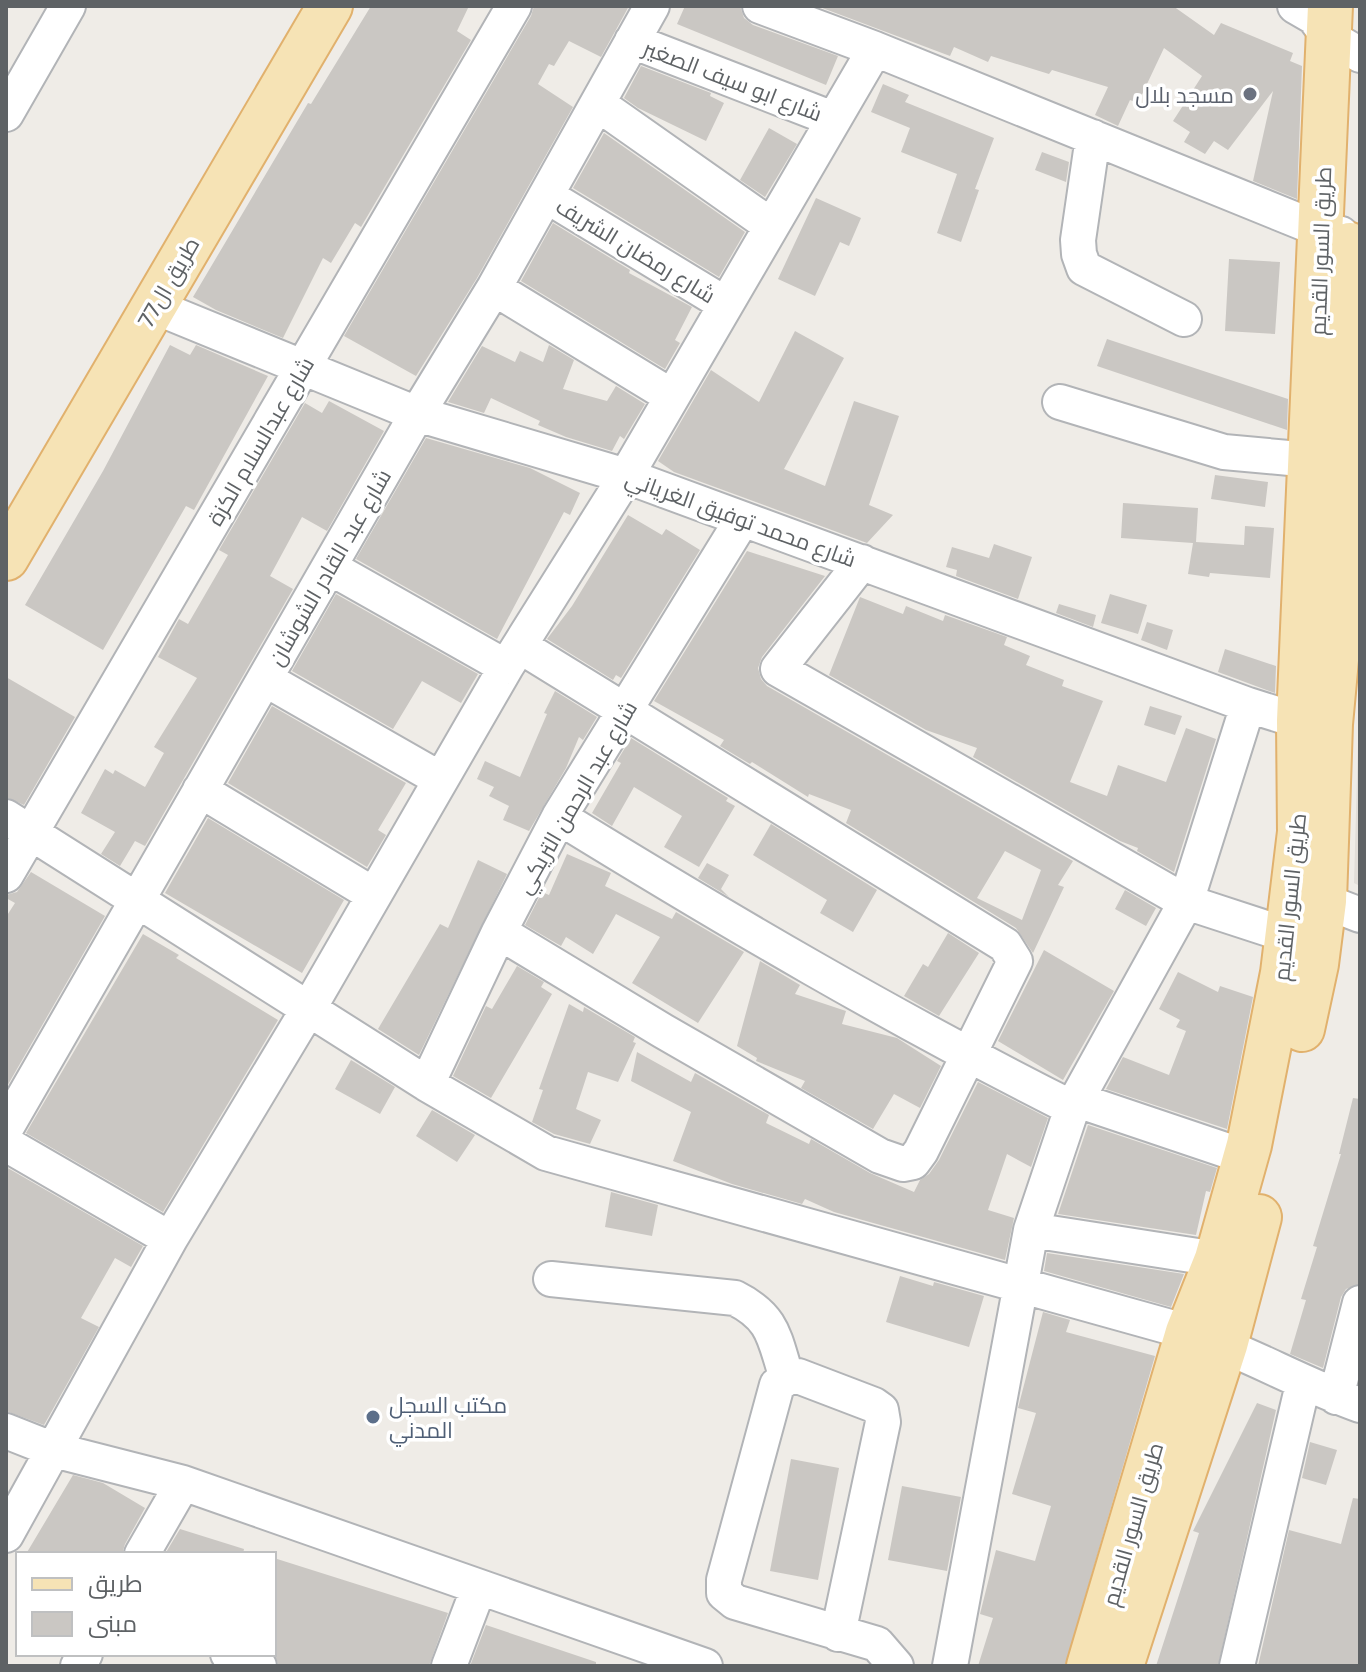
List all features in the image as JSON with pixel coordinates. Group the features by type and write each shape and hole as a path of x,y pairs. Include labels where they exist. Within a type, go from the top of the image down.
{"main road":[{"name":"طريق ال77","path":"6,558 47,456 294,6"},
{"name":"طريق ال77","path":"6,498 47,456 153,306 330,6"},
{"name":"طريق السور القديم","path":"1121,1666 1207,1338 1217,1259 1246,1157 1283,973 1314,722 1341,606 1344,38 1359,6"},
{"name":"طريق السور القديم","path":"1089,1666 1279,1142 1316,964 1342,908 1314,722 1311,460 1344,235"}],"street":[{"path":"6,114 68,6"},
{"name":"شارع عبدالسلام الكزة","path":"6,875 18,825 303,367 514,6"},
{"name":"شارع عبد القادر الشوشان","path":"6,1128 417,414 547,196 652,6"},
{"path":"761,6 875,49 1040,128 1093,137 1344,235"},
{"path":"1295,6 1344,38"},
{"name":"شارع ابو سيف الصغير","path":"632,41 833,119"},
{"path":"6,1535 170,1239 309,1008 440,779 626,476 875,49"},
{"path":"598,104 770,225"},
{"path":"1093,137 1078,240 1084,268 1184,319"},
{"name":"شارع رمضان الشريف","path":"547,196 725,304"},
{"path":"494,288 671,396"},
{"name":"شارع محمد توفيق الغرياني","path":"153,306 417,414 626,476 1248,705 1314,722"},
{"path":"1060,402 1224,452 1311,460"},
{"name":"شارع عبد الرحمن التريكي","path":"427,1084 499,932 559,817 742,520"},
{"path":"862,562 778,669 1186,902 1287,935"},
{"path":"329,567 626,710 1005,945 1015,961 921,1151 913,1162 903,1164 880,1156 499,932"},
{"path":"265,679 440,779"},
{"path":"950,1666 1031,1230 1075,1104 1186,902 1248,705"},
{"path":"200,790 374,895"},
{"path":"559,817 744,931 969,1056 1075,1104 1246,1157"},
{"path":"18,825 427,1084 546,1153 568,1161 1207,1338 1303,1384 1348,1401 1360,1303"},
{"path":"6,1144 170,1239"},
{"path":"1031,1230 1217,1259"},
{"path":"551,1279 735,1298 756,1309 769,1323 787,1378"},
{"path":"838,1634 883,1422 881,1410 874,1405 798,1376 787,1378 777,1385 724,1580 724,1593 735,1602 838,1634 877,1644 896,1666"},
{"path":"1237,1666 1303,1384"},
{"path":"6,1431 54,1450 183,1483 705,1666"},
{"path":"143,1552 183,1483"},
{"path":"449,1666 479,1587"},
{"path":"233,1656 259,1666"}],"shaded area":[{"path":"1360,742 1360,886 1354,883"}],"building":[{"path":"371,6 469,6 457,31 471,40 361,227 355,223 331,263 323,258 283,338 193,297 308,103 311,104"},
{"path":"534,6 629,6 601,57 569,41 554,66 549,64 538,84 573,107 477,278 416,376 344,336"},
{"path":"685,6 740,6 744,18 753,25 838,56 826,85 677,24"},
{"path":"817,6 1173,6 1214,35 1221,23 1293,53 1290,61 1302,66 1297,199 1253,181 1273,91 1228,150 1214,141 1205,154 1184,142 1190,132 1173,121 1202,76 1164,48 1138,103 1130,100 1118,126 1095,115 1108,87 1052,70 1049,74 991,56 988,62 954,47 950,56"},
{"path":"641,66 711,93 710,96 724,103 706,141 624,98"},
{"path":"883,84 909,95 905,102 994,138 975,189 979,190 961,242 937,233 957,174 901,152 910,128 871,112"},
{"path":"769,128 797,144 765,197 740,180"},
{"path":"604,133 745,232 719,277 573,188"},
{"path":"1042,152 1069,162 1066,182 1035,170"},
{"path":"816,198 861,218 849,246 840,242 815,296 778,279"},
{"path":"553,223 630,270 629,273 692,307 675,340 680,343 665,369 521,281"},
{"path":"1229,259 1280,262 1275,334 1225,331"},
{"path":"795,331 844,358 784,469 825,486 854,401 899,416 869,505 893,515 867,543 674,472 658,461 711,370 759,402"},
{"path":"1107,339 1288,399 1287,430 1097,366"},
{"path":"170,345 190,355 196,345 268,376 194,510 186,506 103,650 25,605 103,471"},
{"path":"549,345 574,360 563,389 607,401 616,386 645,404 624,439 620,436 612,451 538,425 540,421 491,398 484,413 448,402 482,346 515,362 520,351 543,362"},
{"path":"329,401 384,431 327,531 302,517 270,576 293,589 145,846 135,841 120,866 101,854 115,832 81,813 105,769 113,774 115,770 145,787 164,753 154,747 197,678 158,657 179,619 188,624 228,555 219,550 305,403 322,413"},
{"path":"426,438 530,468 580,493 570,515 564,512 497,639 356,559"},
{"path":"1215,475 1268,482 1265,507 1211,499"},
{"path":"1123,503 1198,508 1196,542 1244,545 1245,526 1274,528 1270,578 1188,574 1193,543 1121,538"},
{"path":"628,515 662,535 666,529 700,550 621,678 616,675 613,680 547,639 572,606"},
{"path":"994,544 1032,557 1018,599 956,576 957,570 946,567 952,547 989,558"},
{"path":"747,551 825,576 762,657 758,668 761,679 767,686 1073,861 1058,885 1064,887 1033,953 1016,928 846,823 851,810 809,794 808,797 720,746 724,740 654,701","holes":["1005,851 1041,870 1022,920 977,898"]},
{"path":"336,594 478,674 461,703 422,681 393,729 292,671"},
{"path":"1110,594 1147,605 1138,634 1101,623"},
{"path":"860,597 903,614 906,606 943,621 945,615 1007,637 1004,645 1030,656 1026,665 1064,680 1062,686 1103,701 1070,782 1107,796 1118,765 1166,782 1186,728 1216,739 1174,872 1137,851 1138,848 1120,841 973,757 977,748 926,730 829,675"},
{"path":"1059,604 1096,615 1093,627 1056,613"},
{"path":"1147,622 1173,630 1167,650 1141,640"},
{"path":"1225,649 1276,666 1275,693 1218,672"},
{"path":"6,677 75,717 24,805 6,797"},
{"path":"555,691 597,717 583,740 579,737 566,768 529,831 503,820 509,806 489,796 494,787 477,779 485,761 520,777"},
{"path":"272,706 406,783 378,830 386,835 367,867 228,783"},
{"path":"1150,706 1182,716 1175,735 1144,725"},
{"path":"631,738 728,798 726,801 735,806 699,867 664,847 682,816 634,787 612,826 592,813 621,763 617,761"},
{"path":"208,818 344,900 302,973 165,893"},
{"path":"771,824 877,890 853,932 820,913 827,900 753,855"},
{"path":"567,854 611,873 605,886 672,919 676,912 744,952 698,1023 632,983 660,937 616,914 593,954 566,937 561,946 525,925 542,892 549,895"},
{"path":"478,860 507,874 419,1055 378,1029 440,924 448,928"},
{"path":"707,863 729,875 721,889 729,897 698,878"},
{"path":"31,872 105,916 6,1088 6,917 15,903 6,895 17,892"},
{"path":"1125,890 1156,908 1146,926 1115,909"},
{"path":"948,933 979,953 939,1016 904,996 923,964 928,967"},
{"path":"143,934 179,955 176,958 278,1020 163,1212 26,1133"},
{"path":"1044,950 1114,991 1063,1080 998,1041"},
{"path":"760,961 800,985 795,994 846,1011 842,1024 897,1038 941,1066 920,1108 894,1094 873,1129 801,1088 805,1081 756,1061 757,1058 737,1046"},
{"path":"517,966 544,982 541,987 552,994 491,1098 453,1076 486,1006 492,1009"},
{"path":"1178,972 1218,992 1220,986 1253,997 1227,1129 1106,1089 1123,1057 1169,1075 1186,1031 1176,1027 1180,1020 1159,1009"},
{"path":"569,1004 583,1012 584,1007 635,1037 633,1042 636,1043 618,1082 588,1072 576,1109 601,1120 590,1144 554,1134 532,1122 543,1090 539,1089"},
{"path":"637,1052 691,1082 695,1073 769,1115 766,1123 809,1144 811,1139 870,1173 914,1192 920,1180 939,1160 978,1082 1048,1118 1031,1167 1007,1154 988,1210 1014,1218 1005,1260 834,1212 805,1199 802,1204 732,1184 673,1161 691,1112 631,1081"},
{"path":"351,1060 395,1087 380,1114 335,1089"},
{"path":"1353,1098 1360,1099 1360,1284 1346,1289 1341,1297 1323,1368 1290,1354 1306,1300 1301,1299 1317,1247 1313,1246 1341,1154"},
{"path":"432,1110 475,1135 457,1162 416,1136"},
{"path":"1088,1125 1217,1168 1210,1192 1206,1191 1196,1235 1058,1214"},
{"path":"6,1167 143,1246 131,1267 115,1258 81,1318 99,1327 44,1425 6,1411"},
{"path":"611,1192 658,1205 652,1236 605,1227"},
{"path":"1047,1253 1184,1274 1171,1307 1044,1271"},
{"path":"900,1276 984,1296 969,1347 886,1322"},
{"path":"1043,1312 1070,1320 1066,1332 1155,1356 1065,1666 978,1666 993,1618 980,1614 996,1550 1035,1561 1051,1506 1012,1494 1036,1413 1018,1408"},
{"path":"1257,1403 1276,1410 1218,1666 1156,1666 1199,1533 1193,1531"},
{"path":"1310,1442 1337,1450 1326,1485 1302,1478"},
{"path":"791,1459 839,1468 818,1580 770,1571"},
{"path":"73,1475 103,1483 145,1508 123,1552 27,1552"},
{"path":"902,1486 961,1497 947,1571 888,1560"},
{"path":"1353,1498 1360,1499 1360,1666 1258,1666 1289,1530 1341,1544"},
{"path":"180,1529 244,1549 243,1552 166,1552"},
{"path":"276,1559 448,1613 429,1666 279,1666 275,1656"},
{"path":"486,1625 596,1662 596,1666 470,1666"}],"place":[{"name":"مسجد بلال","path":"1250,94"},
{"name":"مكتب السجل المدني","path":"373,1417"}]}
